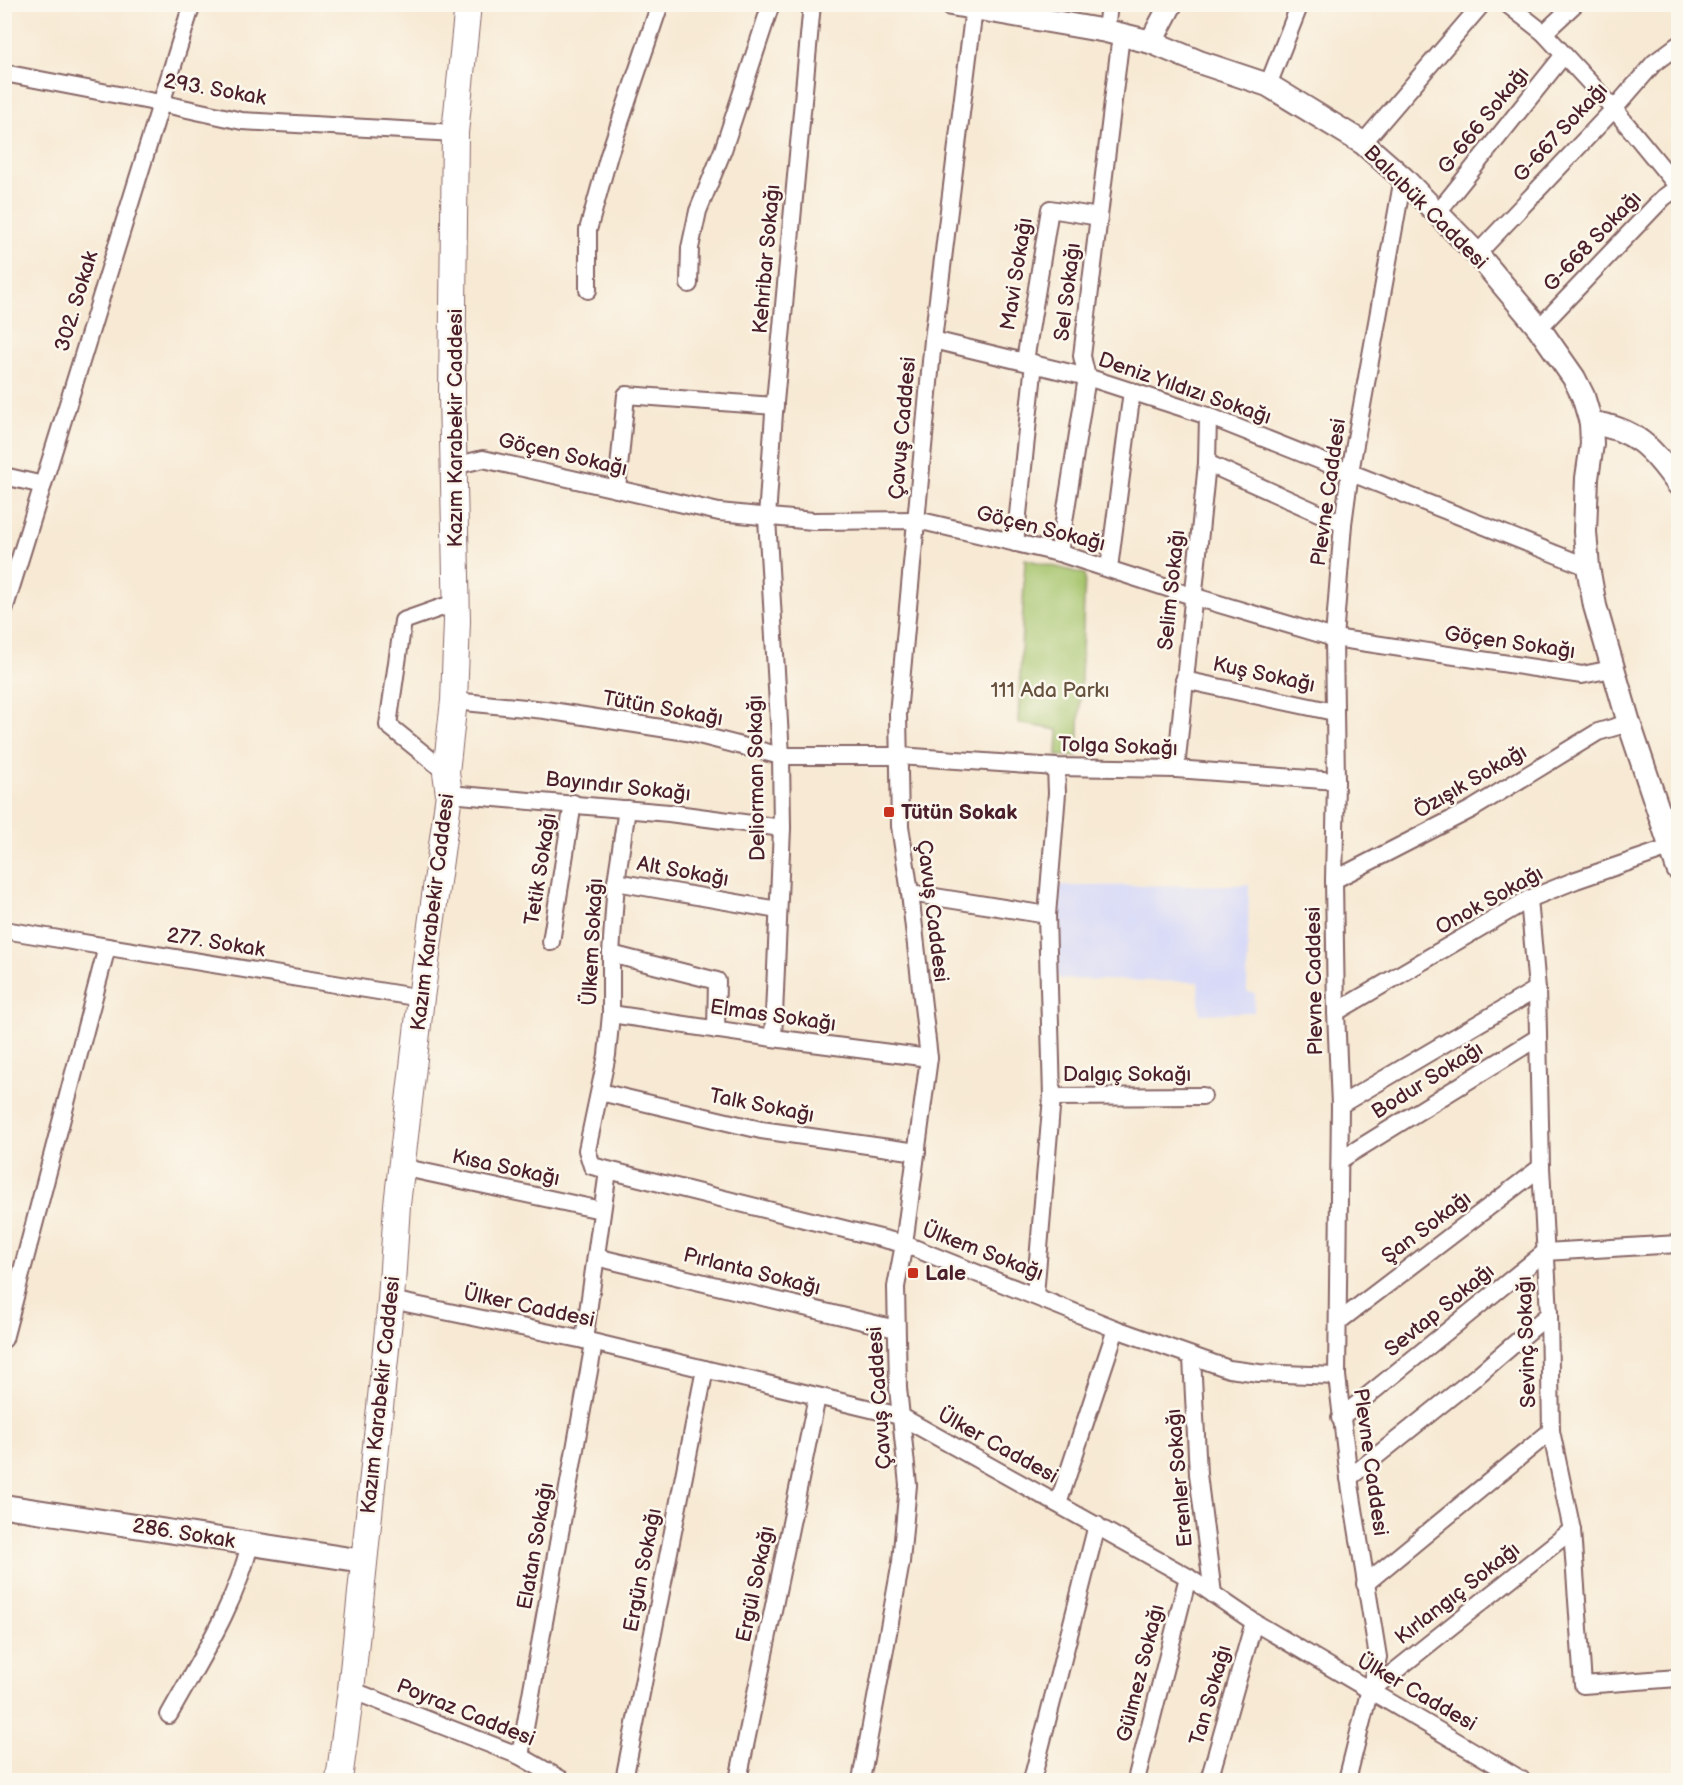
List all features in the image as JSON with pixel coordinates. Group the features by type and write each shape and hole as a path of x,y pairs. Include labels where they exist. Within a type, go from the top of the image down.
{"main road":[{"name":"Kazım Karabekir Caddesi","path":"339,1780 351,1690 391,1300 401,1167 448,783 454,701 457,602 452,394 455,133 468,4"},
{"name":"Balcıbük Caddesi","path":"951,4 1010,10 1151,42 1199,62 1268,85 1363,143 1438,212 1477,254 1539,328 1574,378 1583,396 1590,423 1592,444 1587,478 1585,532 1594,606 1629,723 1675,846 1678,869"},
{"path":"1151,42 1171,4"},
{"path":"1590,423 1623,430 1637,438 1678,483"},
{"name":"286. Sokak","path":"4,1506 363,1561"}],"street":[{"name":"302. Sokak","path":"4,610 192,4"},
{"path":"588,290 588,230 609,155 660,4"},
{"path":"689,285 690,248 698,211 723,150 771,4"},
{"name":"Kehribar Sokağı","path":"766,518 812,4"},
{"name":"Sel Sokağı","path":"1059,553 1087,377 1082,356 1099,217 1114,33 1109,4"},
{"path":"1268,85 1300,4"},
{"path":"1363,143 1482,4"},
{"path":"1507,4 1544,33 1614,109 1678,187"},
{"path":"1544,33 1575,4"},
{"name":"Çavuş Caddesi","path":"861,1780 901,1562 908,1485 900,1416 896,1287 904,1245 929,1058 900,826 898,714 933,340 974,8"},
{"name":"G-667 Sokağı","path":"1477,254 1614,109 1653,63 1678,45"},
{"name":"G-666 Sokağı","path":"1438,212 1563,56"},
{"name":"293. Sokak","path":"4,73 242,121 455,133"},
{"name":"Plevne Caddesi","path":"1348,1780 1377,1657 1340,1418 1337,1376 1340,1105 1334,880 1336,781 1334,638 1343,524 1350,472 1403,178"},
{"name":"G-668 Sokağı","path":"1539,328 1663,198 1678,187"},
{"name":"Mavi Sokağı","path":"1029,362 1050,209 1099,217"},
{"name":"Deniz Yıldızı Sokağı","path":"933,340 1087,377 1208,416 1588,567"},
{"path":"1015,543 1029,362"},
{"path":"1109,567 1132,391"},
{"path":"616,489 626,395 775,406"},
{"name":"Selim Sokağı","path":"1176,769 1207,463 1208,416"},
{"name":"Göçen Sokağı","path":"454,466 483,459 719,512 766,518 813,521 917,520 1109,567 1192,596 1334,638 1582,675 1612,669"},
{"path":"1207,463 1343,524"},
{"path":"4,477 43,485"},
{"name":"Deliorman Sokağı","path":"766,518 781,756 782,828 773,1038"},
{"path":"448,783 388,725 403,621 457,602"},
{"name":"Kuş Sokağı","path":"1184,680 1334,712"},
{"name":"Tütün Sokağı","path":"454,701 545,710 687,732 781,756 899,756"},
{"name":"Özışık Sokağı","path":"1334,880 1472,809 1598,732 1629,723"},
{"name":"Tolga Sokağı","path":"899,756 1056,767 1176,769 1336,781"},
{"path":"1035,1296 1052,1097 1047,915 1057,793 1056,767"},
{"name":"Bayındır Sokağı","path":"448,783 573,803 782,828"},
{"name":"Tetik Sokağı","path":"551,942 573,803"},
{"name":"Ülkem Sokağı","path":"627,809 616,882 611,954 611,1014 607,1055 587,1150 592,1166 904,1245 1116,1329 1229,1370 1337,1376"},
{"name":"Onok Sokağı","path":"1336,1012 1529,899 1675,846"},
{"name":"Alt Sokağı","path":"616,882 778,910"},
{"path":"910,893 1047,915"},
{"name":"Sevinç Sokağı","path":"1529,899 1537,989 1551,1431 1572,1530 1583,1685 1678,1678"},
{"name":"277. Sokak","path":"4,930 421,998"},
{"path":"4,1339 106,946"},
{"path":"611,954 717,981 716,1030"},
{"path":"1340,1105 1537,989"},
{"name":"Elmas Sokağı","path":"611,1014 929,1058"},
{"name":"Bodur Sokağı","path":"1340,1160 1537,1038"},
{"name":"Talk Sokağı","path":"600,1092 761,1130 917,1152"},
{"name":"Dalgıç Sokağı","path":"1052,1097 1203,1096"},
{"name":"Kısa Sokağı","path":"401,1167 602,1210"},
{"name":"Şan Sokağı","path":"1338,1322 1542,1167"},
{"path":"589,1341 596,1257 608,1171"},
{"path":"1545,1252 1678,1244"},
{"name":"Sevtap Sokağı","path":"1340,1418 1545,1252"},
{"name":"Pırlanta Sokağı","path":"596,1257 896,1329"},
{"name":"Ülker Caddesi","path":"391,1300 589,1341 900,1416 1188,1577 1254,1622 1522,1780"},
{"path":"1349,1478 1478,1375 1549,1314"},
{"path":"1058,1504 1116,1329"},
{"name":"Elatan Sokağı","path":"520,1756 589,1341"},
{"name":"Erenler Sokağı","path":"1192,1358 1198,1474 1213,1594"},
{"name":"Ergün Sokağı","path":"624,1780 705,1369"},
{"name":"Ergül Sokağı","path":"738,1780 817,1397"},
{"path":"1365,1584 1551,1431"},
{"path":"1032,1780 1097,1526"},
{"name":"Kırlangıç Sokağı","path":"1370,1691 1572,1530"},
{"path":"169,1715 232,1602 243,1573 250,1544"},
{"name":"Gülmez Sokağı","path":"1136,1780 1188,1577"},
{"name":"Tan Sokağı","path":"1209,1780 1254,1622"},
{"name":"Poyraz Caddesi","path":"351,1690 520,1756 562,1780"}],"shaded area":[{"path":"1249,885 1247,992 1255,993 1254,1012 1200,1014 1198,982 1061,979 1055,976 1053,971 1056,886"}],"green space":[{"name":"111 Ada Parkı","path":"1025,559 1085,574 1078,756 1057,756 1058,730 1018,723"}],"place":[{"name":"Tütün Sokak","path":"889,812"},
{"name":"Lale","path":"913,1273"}]}
